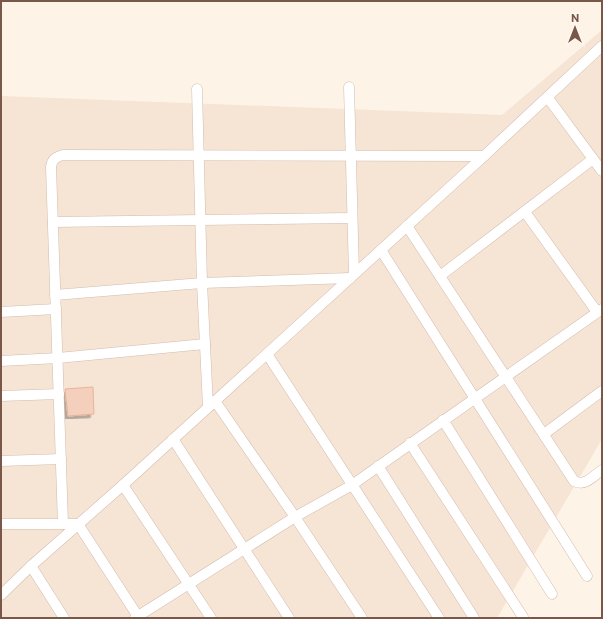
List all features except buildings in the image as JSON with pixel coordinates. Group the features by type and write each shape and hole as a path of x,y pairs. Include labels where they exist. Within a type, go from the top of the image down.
{"street":[{"path":"2,593 408,226 548,98 602,46"},
{"path":"349,87 352,276"},
{"path":"197,89 202,283 205,344 212,404 296,518 362,618"},
{"path":"548,98 602,171"},
{"path":"63,524 52,161 62,155 484,156"},
{"path":"440,276 593,160"},
{"path":"78,524 137,617 188,584 352,484 410,444 600,310 524,212"},
{"path":"53,222 352,218"},
{"path":"408,226 574,481 584,483 602,470"},
{"path":"381,250 587,576"},
{"path":"55,295 202,283 352,276"},
{"path":"1,312 56,310"},
{"path":"1,361 58,358 205,344"},
{"path":"267,354 439,618"},
{"path":"544,434 602,391"},
{"path":"1,396 59,394"},
{"path":"443,420 552,594"},
{"path":"173,439 289,618"},
{"path":"410,444 523,617"},
{"path":"1,461 61,459"},
{"path":"378,466 474,618"},
{"path":"123,485 211,618"},
{"path":"1,524 78,524"},
{"path":"31,566 64,618"}],"shaded area":[{"path":"602,30 602,439 497,618 1,618 1,96 502,115"}]}
